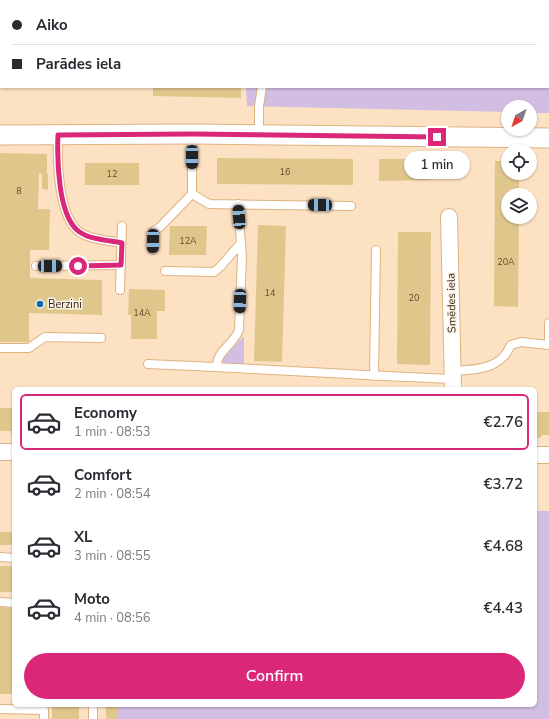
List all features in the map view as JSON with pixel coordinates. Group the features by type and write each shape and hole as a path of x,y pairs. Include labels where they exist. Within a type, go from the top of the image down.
{"street":[{"path":"0,135 192,134 549,138"},
{"name":"Smēdes iela","path":"449,216 453,380"},
{"path":"0,452 12,452"},
{"path":"537,455 549,455"}],"lane":[{"path":"259,135 258,106 262,88"},
{"path":"153,250 153,232 160,227 192,194 192,134"},
{"path":"58,135 57,159 63,201 68,218 78,230 92,237 122,243"},
{"path":"192,194 209,204 351,206"},
{"path":"217,366 219,356 236,337 239,330 242,257 238,204"},
{"path":"120,290 122,226"},
{"path":"164,271 214,272 241,243"},
{"path":"374,376 376,250"},
{"path":"36,266 121,265"},
{"path":"148,364 217,366 453,380 472,369 493,364 504,356 511,345 521,342 549,345 549,323"},
{"path":"0,348 29,348 45,337 101,338"},
{"path":"0,557 12,558"},
{"path":"0,602 12,603"},
{"path":"93,707 93,719"},
{"path":"0,709 44,710 44,719"}],"shaded area":[{"path":"246,88 549,88 549,113 537,113 537,100 501,100 501,112 247,106"},
{"path":"244,336 244,366 223,363 222,359"},
{"path":"537,511 549,511 549,719 118,719 118,707 537,707"}],"building":[{"path":"153,88 241,88 241,98 153,96"},
{"path":"0,153 47,154 48,190 42,189 42,174 39,173 38,209 50,209 49,250 30,250 30,278 102,280 102,315 29,313 29,342 0,342"},
{"path":"217,158 353,159 353,185 217,184"},
{"path":"379,159 431,159 431,180 379,181"},
{"path":"495,161 501,161 501,180 519,180 519,188 501,188 501,224 519,224 518,307 494,306"},
{"path":"85,163 139,163 139,185 85,185"},
{"path":"258,225 286,226 282,362 254,361"},
{"path":"170,226 207,226 206,255 169,255"},
{"path":"398,232 431,232 430,365 397,364"},
{"path":"129,289 165,290 165,311 157,311 157,339 131,339 131,315 128,315"},
{"path":"0,408 12,408 12,436 11,431 0,431"},
{"path":"537,412 549,412 549,435 542,435 541,438 537,438"},
{"path":"0,532 12,532 12,545 0,545"},
{"path":"0,566 12,566 12,592 0,592"},
{"path":"0,607 12,608 12,694 0,694"},
{"path":"52,707 79,707 79,719 52,719"},
{"path":"106,707 118,707 118,719 106,719"}],"place":[{"name":"Berzini","path":"40,304"}],"route":[{"path":"78,266 121,265 122,243 92,237 78,230 68,218 63,201 57,159 58,135 192,134 437,137"}]}
